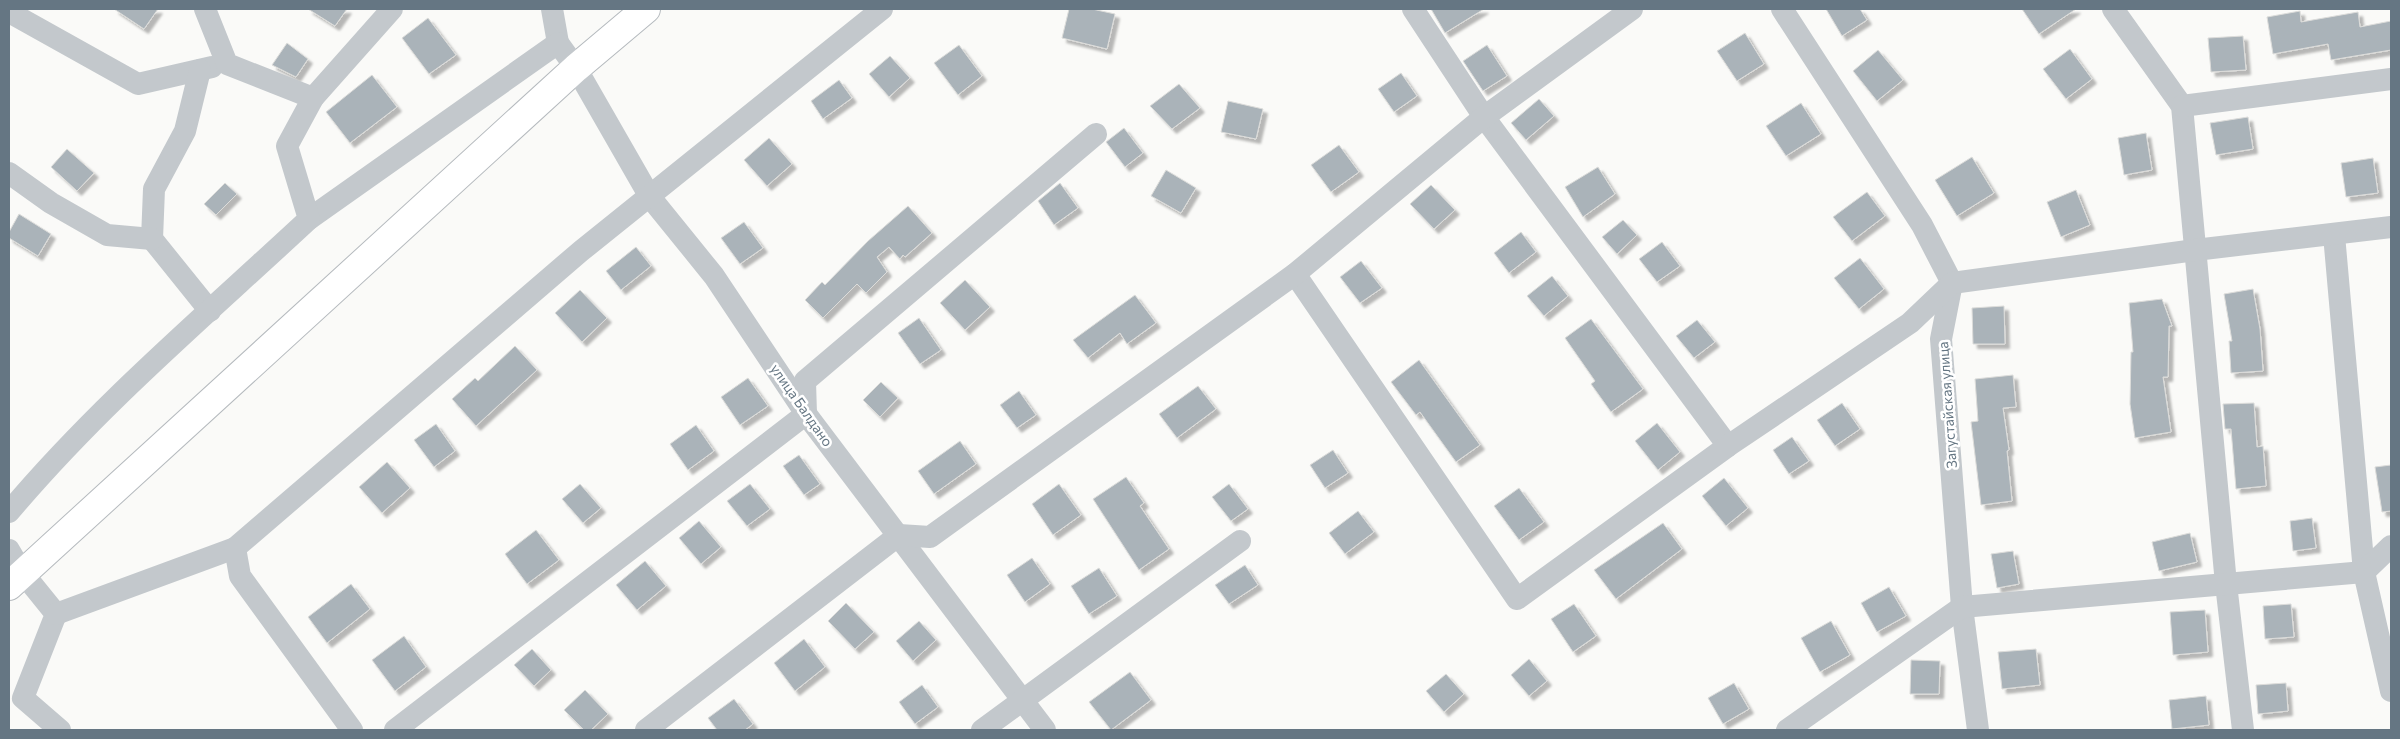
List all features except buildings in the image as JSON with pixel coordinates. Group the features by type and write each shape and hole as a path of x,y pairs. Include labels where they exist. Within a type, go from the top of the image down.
{"main road":[{"path":"13,569 576,68 646,9"}],"street":[{"path":"205,9 227,64"},
{"path":"309,219 287,146 313,98 392,9"},
{"path":"9,512 50,463 309,219 558,43 552,9"},
{"path":"60,730 16,705 56,614 235,548 581,251 882,9"},
{"path":"1413,9 1484,117 1728,446"},
{"path":"646,730 899,534 930,537 1295,274 1484,117 1632,9"},
{"path":"1782,9 1922,225 1952,283"},
{"path":"2113,9 2182,106 2226,584 2243,730"},
{"path":"9,12 138,84 227,64 313,98"},
{"name":"улица Балдано","path":"558,43 576,68 650,196 714,276 806,414 899,534 1045,730"},
{"path":"200,70 185,130 154,189 152,239 210,311"},
{"path":"2182,106 2391,79"},
{"path":"395,730 806,414 805,381 1096,134"},
{"path":"9,172 51,203 107,235 152,239"},
{"path":"1295,274 1517,598 1728,446 1910,323 1952,283 2195,250 2391,227"},
{"path":"2334,235 2364,572 2391,691"},
{"name":"Загустайская улица","path":"1952,283 1941,339 1962,607 1978,730"},
{"path":"982,730 1240,541"},
{"path":"1787,730 1962,607 2364,572 2391,546"},
{"path":"235,548 240,576 352,730"},
{"path":"13,569 56,614"}]}
